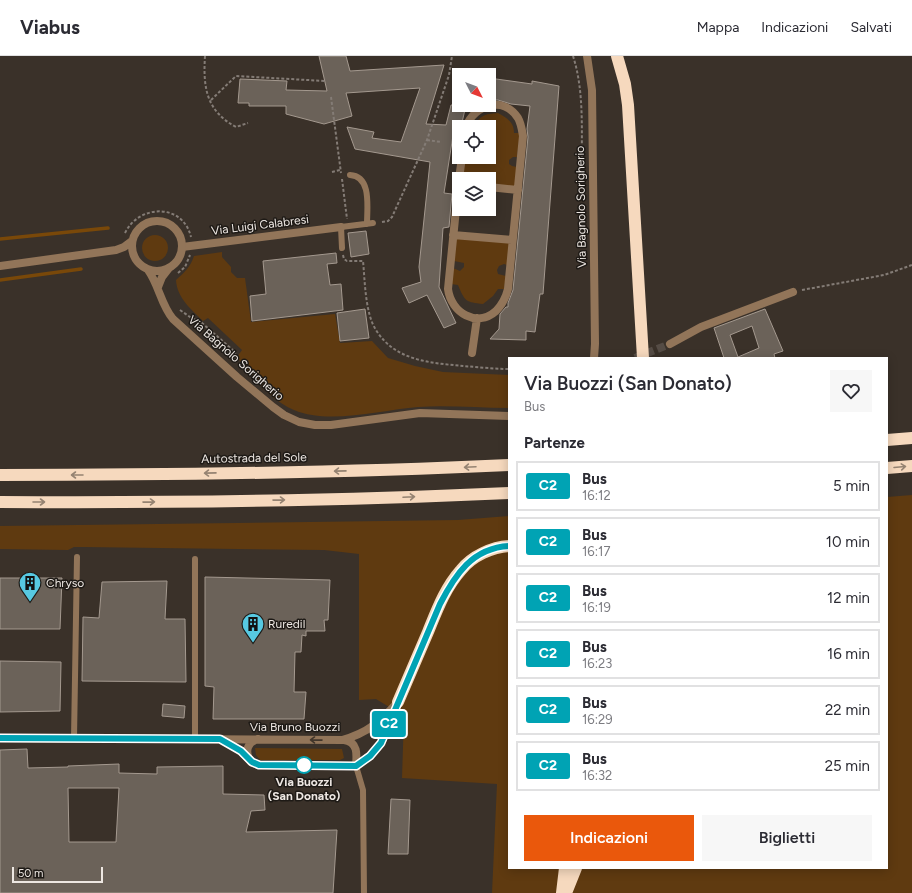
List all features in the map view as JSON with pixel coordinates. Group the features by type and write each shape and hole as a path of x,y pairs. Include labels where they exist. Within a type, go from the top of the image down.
{"highway":[{"path":"617,56 625,84 628,105 643,357"},
{"path":"888,440 912,438"},
{"name":"Autostrada del Sole","path":"0,475 116,475 391,470 508,465"},
{"path":"888,468 912,466"},
{"path":"0,502 110,503 381,498 508,493"},
{"path":"398,702 450,584 462,568 474,558 487,551 508,546"},
{"path":"564,893 565,869"},
{"path":"564,893 571,869"},
{"path":"564,893 576,869"}],"street":[{"name":"Via Bagnolo Sorigherio","path":"587,56 592,90 594,357"},
{"path":"455,216 448,289 450,300 453,306 464,315 478,318 487,316 495,312 506,295 518,190 522,136 521,125 518,117 506,107 488,105 477,110 470,120"},
{"path":"496,188 518,190"},
{"path":"158,287 162,277 178,259 182,247 181,239 177,231 171,225 164,222 155,221 140,227 132,241 134,258 148,270 155,271 169,268"},
{"name":"Via Luigi Calabresi","path":"182,247 191,249 344,227"},
{"path":"453,235 512,240"},
{"path":"0,266 116,250 124,247 132,241"},
{"path":"116,250 134,258"},
{"name":"Via Bagnolo Sorigherio","path":"148,270 158,287 168,313 237,377 284,414 299,422 315,425 331,425 420,413 508,416"},
{"path":"670,344 701,327 793,292"},
{"path":"472,352 478,318"},
{"path":"356,766 370,756 381,743 398,702"},
{"name":"Via Bruno Buozzi","path":"0,738 342,740 358,736 383,720 398,702"},
{"name":"Via Bruno Buozzi","path":"220,739 235,747 252,762 259,765 356,766"},
{"path":"249,759 247,755 248,746 254,740 258,739"},
{"path":"342,740 350,742 355,747 357,753 356,766"}],"lane":[{"path":"342,248 344,227 370,223 365,186 360,178 350,175"},
{"path":"74,738 77,557"},
{"path":"195,559 195,739"},
{"path":"356,766 363,790 364,893"}],"path":[{"path":"205,56 205,86 212,105 219,115 236,127 248,123"},
{"path":"370,223 388,221 392,217 427,140 449,75 452,56"},
{"path":"211,100 236,76 325,81"},
{"path":"331,97 340,170 344,227"},
{"path":"427,140 441,142"},
{"path":"332,172 340,170"},
{"path":"121,237 132,221 151,211 165,212 176,216 185,225 190,235 191,249 185,266 175,275"},
{"path":"342,248 345,260 349,262 363,261 371,316 376,330 394,348 416,360 430,363 508,369"},
{"path":"793,292 884,274 912,265"},
{"path":"175,306 190,317 202,323 235,352 237,377"}],"shaded area":[{"path":"498,113 511,123 514,133 520,133 517,157 513,157 509,160 509,164 517,167 515,188 496,187 496,172 462,172 463,164 496,164 496,120 478,120 489,114"},
{"path":"155,235 164,239 168,248 164,257 155,261 146,257 142,248 146,239"},
{"path":"456,236 510,242 507,265 504,264 499,266 497,270 498,274 506,276 504,289 498,289 493,296 483,304 469,302 462,295 458,285 451,284 453,268 460,271 464,267 464,263 454,261"},
{"path":"222,252 222,257 231,267 231,272 237,278 245,278 251,322 335,314 340,343 372,341 388,358 443,372 508,375 508,408 429,406 339,416 308,414 294,410 277,400 262,387 237,357 242,350 208,318 203,321 185,303 179,292 176,280 187,269 194,256"},
{"path":"912,495 912,893 492,893 497,784 402,778 404,716 376,699 359,700 359,554 324,550 83,547 74,547 68,550 0,549 0,526 458,520 508,516 508,869 888,869 888,497"},
{"path":"255,748 342,749 344,758 340,760 260,760 256,755"}],"building":[{"path":"319,56 346,56 350,71 444,65 426,124 446,125 451,105 452,112 464,112 463,120 452,120 452,142 444,193 452,194 449,227 443,228 439,287 456,323 444,328 427,295 409,303 402,288 421,282 419,267 430,162 355,149 347,127 374,132 372,138 401,142 420,88 346,93 352,116 324,124 286,114 286,106 249,106 249,103 238,103 240,79 287,81 286,90 327,91"},
{"path":"496,79 532,84 532,81 559,86 543,294 540,294 535,332 526,331 526,340 490,339 499,329 500,314 506,307 508,307 513,290 530,106 511,104 496,100"},
{"path":"366,231 369,254 351,257 348,233"},
{"path":"336,253 337,263 327,264 330,285 341,284 343,310 252,321 250,296 266,294 263,261"},
{"path":"365,309 369,338 340,341 337,313"},
{"path":"765,309 783,351 774,354 775,357 738,357 724,357 714,328","holes":["752,326 759,348 738,357 730,335"]},
{"name":"Ruredil","path":"205,577 330,580 328,620 324,620 325,631 306,631 306,636 302,635 301,652 295,652 294,692 306,692 304,719 213,719 214,687 205,686"},
{"name":"Chryso","path":"0,578 62,578 60,629 0,629"},
{"path":"167,581 165,619 185,619 186,682 82,681 83,617 99,618 102,582"},
{"path":"0,661 61,662 60,711 0,712"},
{"path":"163,704 185,706 184,718 162,716"},
{"path":"27,749 28,768 119,764 119,773 157,774 157,767 223,766 223,794 264,795 265,810 251,811 246,832 337,830 333,893 0,893 0,750","holes":["68,788 119,788 116,842 69,842"]},
{"path":"391,799 410,800 408,854 388,854"}],"waterway":[{"path":"0,239 108,228"},
{"path":"0,280 81,269"}],"tunnel":[{"path":"638,357 670,344"}],"bus line":[{"name":"C2","path":"0,738 220,739 241,751 252,762 259,765 356,766 370,756 381,743 440,604 450,584 462,568 474,558 487,551 508,546"}],"place":[{"name":"Chryso","path":"30,602"},
{"name":"Ruredil","path":"253,644"},
{"name":"Via Buozzi (San Donato)","path":"304,765"}]}
